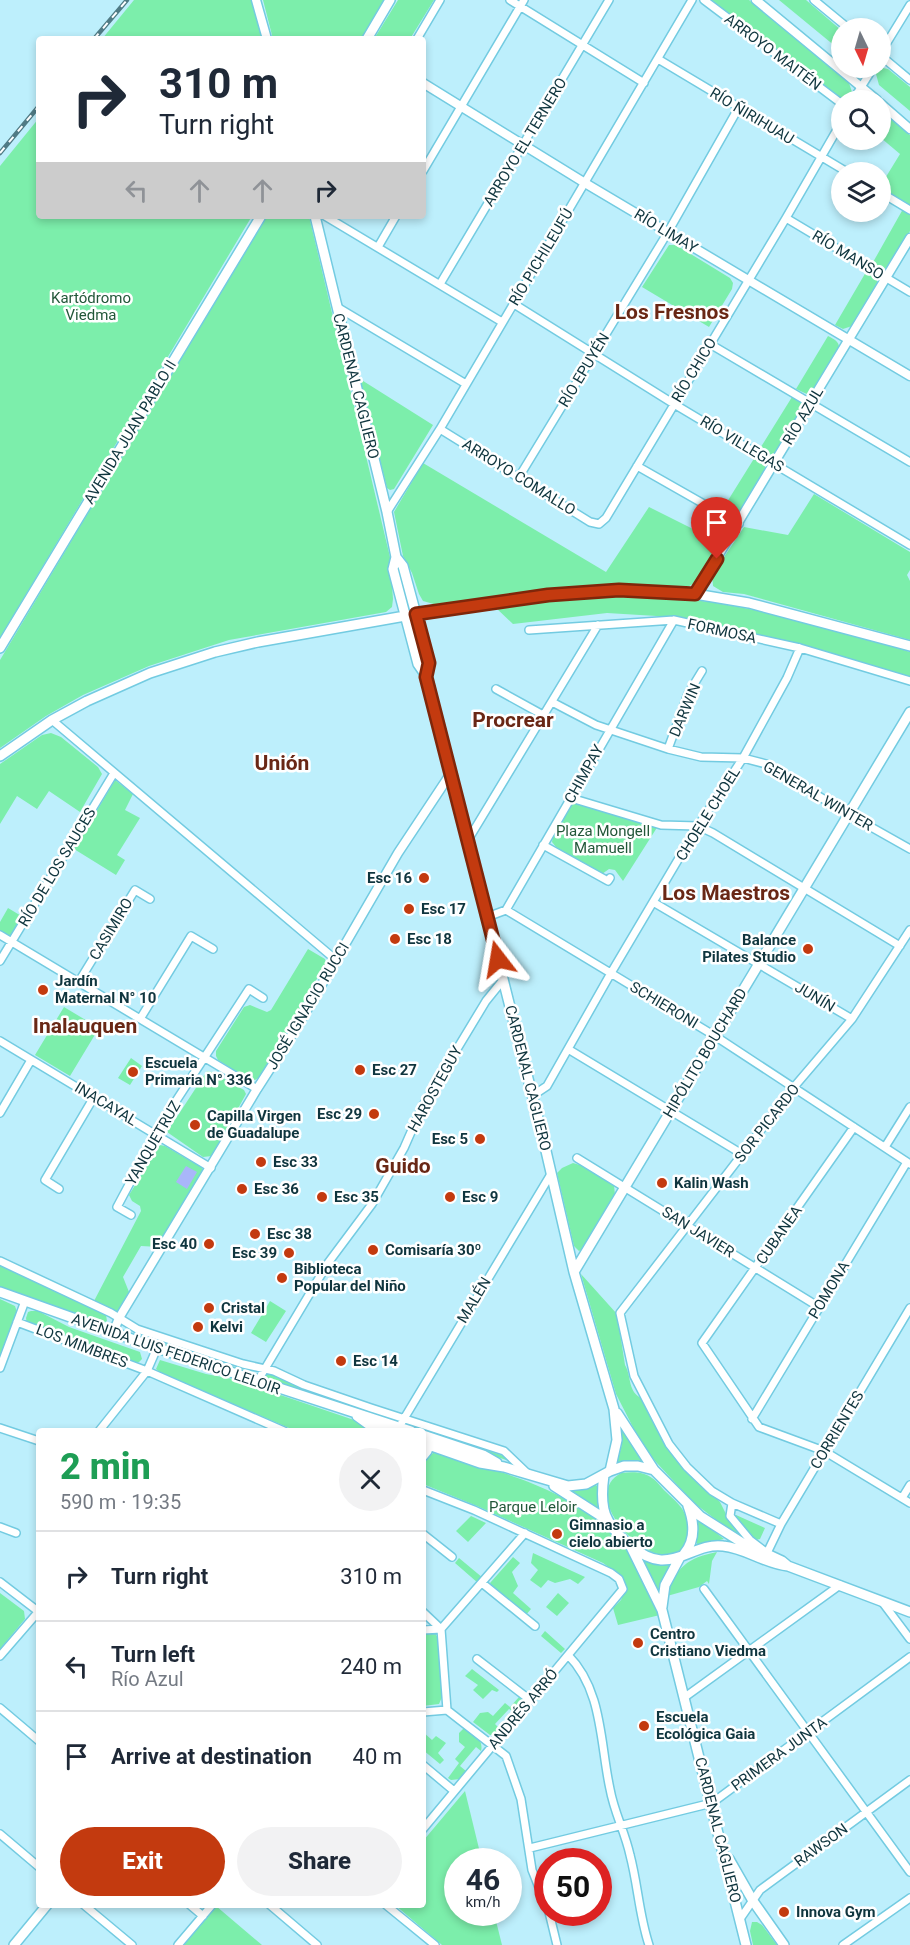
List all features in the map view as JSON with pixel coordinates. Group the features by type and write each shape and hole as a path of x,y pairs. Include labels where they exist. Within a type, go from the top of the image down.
{"main road":[{"path":"369,36 390,0"},
{"name":"AVENIDA JUAN PABLO II","path":"0,648 259,219"},
{"name":"CARDENAL CAGLIERO","path":"316,219 387,512 396,557 393,569 418,664 426,677 532,1093 574,1272 614,1409 617,1440 607,1473"},
{"name":"CARDENAL CAGLIERO","path":"396,557 403,566 429,663 426,677"},
{"path":"0,756 52,720 87,701 150,674 215,652 416,614 548,595 619,590 695,594 749,603 910,646"},
{"name":"HIPÓLITO BOUCHARD","path":"574,1272 910,712"},
{"name":"AVENIDA LUIS FEDERICO LELOIR","path":"0,1292 257,1382 352,1413 401,1423 407,1428"},
{"name":"CARDENAL CAGLIERO","path":"614,1409 654,1470"},
{"name":"AVENIDA LUIS FEDERICO LELOIR","path":"352,1413 368,1424 379,1428"},
{"path":"427,1443 483,1455 504,1467 568,1486 586,1484 624,1466 638,1466 654,1470 687,1504 724,1533 788,1566"},
{"path":"607,1473 603,1501 607,1520"},
{"path":"545,1480 607,1520 631,1547 642,1555 661,1560 682,1556 711,1545 734,1547 910,1612"},
{"path":"682,1556 689,1546 694,1525 687,1504"},
{"name":"CARDENAL CAGLIERO","path":"631,1547 662,1610 724,1849 746,1945"},
{"name":"CARDENAL CAGLIERO","path":"662,1610 665,1585 682,1556"},
{"path":"724,1849 753,1901 784,1945"},
{"path":"14,1945 45,1908"}],"street":[{"path":"256,0 266,36"},
{"path":"419,36 440,0"},
{"path":"510,0 522,3 644,83"},
{"name":"ARROYO EL TERNERO","path":"440,284 609,0"},
{"name":"RÍO PICHILEUFÚ","path":"387,512 440,429 692,0"},
{"name":"ARROYO MAITÉN","path":"704,0 831,96"},
{"path":"756,0 865,90"},
{"path":"814,0 836,18"},
{"path":"426,166 522,3"},
{"path":"891,37 910,5"},
{"name":"RÍO ÑIRIHUAU","path":"658,59 831,163"},
{"path":"891,64 910,80"},
{"path":"859,90 867,78"},
{"name":"RÍO LIMAY","path":"426,85 585,183 910,376"},
{"name":"RÍO EPUYÉN","path":"519,477 668,232 739,107"},
{"path":"891,112 910,129"},
{"name":"RÍO CHICO","path":"599,524 606,518 831,142"},
{"path":"891,199 910,210"},
{"name":"RÍO MANSO","path":"786,218 910,292"},
{"path":"331,219 502,322"},
{"path":"378,247 394,219"},
{"name":"RÍO AZUL","path":"695,594 910,238"},
{"name":"RÍO VILLEGAS","path":"514,304 674,404 910,545"},
{"path":"336,307 466,384"},
{"path":"710,344 910,462"},
{"name":"ARROYO COMALLO","path":"440,429 590,522 599,524"},
{"path":"637,466 739,524"},
{"name":"FORMOSA","path":"529,630 674,620 800,648 910,681"},
{"name":"CHIMPAY","path":"506,910 674,620"},
{"path":"468,840 598,625"},
{"name":"CHOELE CHOEL","path":"532,1093 547,1086 698,826 743,758 787,678 800,648"},
{"name":"DARWIN","path":"668,749 688,694 702,671"},
{"path":"496,689 543,715"},
{"name":"GENERAL WINTER","path":"552,702 596,725 668,749 701,757 743,758 766,764 910,849"},
{"path":"52,720 336,960"},
{"name":"RÍO DE LOS SAUCES","path":"0,961 114,773"},
{"name":"JOSÉ IGNACIO RUCCI","path":"113,1333 119,1318 336,960 398,853 450,773"},
{"path":"571,798 661,825 698,826 713,832 900,946"},
{"path":"543,844 608,881 610,878"},
{"name":"CASIMIRO","path":"78,982 135,890 150,899"},
{"name":"JUNÍN","path":"653,902 852,1019"},
{"path":"487,917 506,910"},
{"name":"SCHIERONI","path":"506,910 715,1035 908,1163"},
{"name":"SOR PICARDO","path":"732,1503 712,1491 687,1467 669,1444 633,1376 620,1313 794,1087 852,1019 910,930"},
{"path":"0,935 257,1089"},
{"path":"140,1019 191,936 213,949"},
{"name":"HAROSTEGUY","path":"257,1382 328,1263 372,1204 404,1148 422,1107 486,1001 503,980"},
{"name":"YANQUETRUZ","path":"131,1215 117,1207 156,1134 249,988 263,998"},
{"name":"INACAYAL","path":"0,1041 211,1168"},
{"path":"568,1049 742,1154"},
{"path":"0,1113 31,1060"},
{"path":"59,1189 45,1180 94,1097"},
{"path":"885,1147 910,1107"},
{"name":"CUBANEA","path":"752,1419 702,1342 854,1127"},
{"name":"SAN JAVIER","path":"577,1158 819,1307"},
{"name":"POMONA","path":"752,1419 908,1163"},
{"name":"MALÉN","path":"401,1423 551,1174"},
{"path":"0,1261 119,1318 136,1329 287,1376 304,1385 401,1423 415,1420 504,1451 528,1474"},
{"path":"0,1368 25,1301"},
{"name":"CORRIENTES","path":"766,1554 781,1524 910,1308"},
{"name":"LOS MIMBRES","path":"16,1322 147,1371 277,1428"},
{"path":"101,1428 147,1371 157,1348"},
{"path":"752,1419 759,1427 824,1451 910,1503"},
{"path":"0,1428 36,1440"},
{"path":"902,1498 910,1485"},
{"path":"426,1491 525,1533 441,1629 426,1630"},
{"path":"766,1554 750,1540 730,1516 732,1503 781,1524"},
{"path":"0,1527 16,1533"},
{"name":"ANDRÉS ARRÓ","path":"426,1825 623,1589 619,1579 610,1573 525,1533"},
{"path":"426,1536 452,1557"},
{"path":"0,1582 36,1610"},
{"path":"482,1583 535,1626"},
{"path":"685,1697 840,1585"},
{"path":"704,1589 910,1872"},
{"path":"882,1601 910,1639"},
{"path":"0,1656 36,1615"},
{"path":"426,1615 441,1629 447,1710"},
{"path":"568,1655 581,1671 593,1700 602,1733 609,1789 631,1858 649,1945"},
{"name":"PRIMERA JUNTA","path":"530,1848 712,1803 910,1658"},
{"path":"477,1659 530,1700"},
{"path":"0,1708 36,1738"},
{"path":"426,1712 447,1710 506,1756 521,1799 534,1875"},
{"path":"426,1768 454,1791"},
{"name":"RAWSON","path":"740,1919 760,1890 910,1780"},
{"path":"0,1834 36,1864"},
{"path":"843,1945 910,1898"},
{"path":"88,1908 132,1945"},
{"path":"194,1908 203,1916"},
{"path":"178,1945 210,1908"},
{"path":"274,1908 317,1945"},
{"path":"390,1908 435,1945"},
{"path":"552,1926 557,1945"}],"green space":[{"path":"134,0 253,0 261,36 104,36"},
{"path":"263,0 385,0 363,36 272,36"},
{"path":"398,0 434,0 412,36 376,36"},
{"path":"711,0 749,0 831,68 831,78 843,78 849,83 851,90 831,91"},
{"path":"779,0 806,0 831,21 831,43"},
{"path":"891,71 910,87 910,111 891,95 891,90 885,90 879,85 877,78 891,78"},
{"path":"891,119 910,135 910,207 891,196 891,169 900,154 891,146"},
{"name":"Kartódromo Viedma","path":"36,122 36,219 250,219 0,638 0,166"},
{"path":"903,209 910,213 910,231 888,268 880,269 872,264"},
{"path":"264,219 310,219 390,557 392,607 386,612 229,640 149,666 83,695 46,716 0,748 0,660"},
{"path":"669,245 676,245 730,278 733,283 732,289 709,327 642,287"},
{"path":"866,272 876,278 878,284 852,326 843,329 835,325"},
{"path":"828,336 838,343 839,349 809,395 796,389"},
{"path":"360,379 433,425 394,489 387,488"},
{"path":"792,397 801,403 802,411 776,453 767,455 759,450"},
{"path":"755,457 764,462 766,471 738,514 730,515 722,510"},
{"path":"423,463 606,572 649,507 721,543 706,570 690,586 684,588 613,585 557,589 437,605 423,601 419,594 403,556 394,512"},
{"path":"814,494 910,552 910,570 907,575 910,581 910,640 744,594 723,592 713,586 712,575 744,527 788,535"},
{"path":"623,595 697,600 769,613 840,631 910,652 910,677 800,644 673,617 607,613 513,624 495,607"},
{"path":"51,733 61,737 98,767 102,774 80,812 49,791 37,809 17,796 0,824 0,764 42,735"},
{"path":"115,780 133,794 125,810 140,818 117,855 125,860 116,875 74,849"},
{"name":"Plaza Mongell Mamuell","path":"579,802 658,826 623,881 615,870 609,869 602,874 556,847 552,842 553,836 572,803"},
{"path":"8,908 23,917 10,937 0,931 0,922"},
{"path":"308,949 325,959 326,963 261,1076 255,1080 248,1079 218,1060 216,1051 244,1007 250,1005 267,1012 271,1010"},
{"path":"64,1007 99,1028 70,1076 35,1055"},
{"path":"131,1058 142,1066 130,1085 118,1078"},
{"path":"207,1071 244,1090 246,1094 212,1156 203,1157 167,1132"},
{"path":"160,1145 201,1167 204,1171 159,1247 141,1246 123,1277 131,1297 119,1312 116,1312 94,1301 141,1211 140,1206 132,1201 129,1195"},
{"path":"573,1163 614,1185 615,1195 583,1249 579,1251 574,1246 557,1173"},
{"path":"0,1265 106,1315 107,1321 101,1324 0,1287"},
{"path":"581,1274 617,1314 625,1365 634,1392 643,1399 686,1469 720,1502 742,1537 694,1503 655,1461 639,1439 616,1394"},
{"path":"0,1299 15,1306 18,1315 0,1365"},
{"path":"270,1301 286,1311 266,1342 251,1333"},
{"path":"38,1311 69,1327 140,1352 142,1359 135,1363 27,1325 26,1318 28,1312"},
{"path":"133,1331 141,1336 253,1371 247,1373 138,1337"},
{"path":"160,1360 206,1374 233,1379 357,1421 369,1428 289,1428 156,1369"},
{"path":"268,1373 396,1421 266,1379 265,1374"},
{"path":"619,1426 643,1463 617,1463 622,1444"},
{"path":"426,1430 504,1456 509,1461 426,1432"},
{"name":"Parque Leloir","path":"433,1453 469,1461 544,1488 581,1508 598,1520 627,1550 639,1569 660,1615 618,1625 613,1608 621,1600 625,1590 618,1574 603,1563 426,1485 426,1459"},
{"path":"621,1473 645,1474 657,1482 678,1503 686,1516 688,1525 684,1547 673,1555 658,1554 642,1546 626,1533 614,1517 608,1501 609,1485"},
{"path":"596,1485 600,1508 597,1509 573,1492 573,1490"},
{"path":"736,1515 765,1528 760,1539 756,1540 733,1516"},
{"path":"471,1516 486,1523 468,1542 456,1531"},
{"path":"697,1519 724,1539 698,1545 696,1542"},
{"path":"717,1552 712,1561 709,1584 707,1581 699,1587 667,1596 674,1578 684,1565 698,1557"},
{"path":"533,1553 585,1577 578,1584 570,1579 555,1583 548,1580 541,1588 530,1580 538,1570 531,1563"},
{"path":"513,1557 520,1563 512,1572 518,1586 513,1593 531,1609 525,1616 490,1583"},
{"path":"459,1558 483,1578 478,1583 455,1563"},
{"path":"645,1560 670,1566 660,1592 657,1591 643,1562"},
{"path":"0,1593 24,1611 25,1619 0,1649"},
{"path":"558,1593 569,1603 557,1616 546,1607"},
{"path":"545,1631 565,1649 561,1653 541,1636"},
{"path":"426,1633 435,1633 438,1638 442,1697 439,1704 426,1706"},
{"path":"472,1669 499,1690 497,1692 492,1690 483,1699 473,1690 478,1685 465,1676"},
{"path":"519,1697 522,1700 514,1712 509,1709 495,1724 501,1730 495,1735 490,1735 473,1722 480,1713 488,1712 493,1716 505,1703 510,1707"},
{"path":"465,1727 481,1743 481,1751 476,1747 460,1766 466,1771 460,1779 451,1780 448,1778 459,1763 455,1759 465,1747 459,1742 459,1733"},
{"path":"426,1735 432,1740 436,1736 446,1743 438,1753 444,1760 440,1764 426,1752"},
{"path":"465,1791 479,1848 444,1848 444,1926 497,1926 502,1945 442,1945 399,1908 426,1908 426,1837"},
{"path":"214,1908 218,1908 262,1945 182,1945"},
{"path":"752,1922 762,1925 777,1945 753,1945 750,1931"}],"water":[{"path":"186,1166 197,1172 187,1189 176,1182"}],"railway":[{"path":"97,36 127,0"},
{"path":"0,153 36,110"}],"place":[{"name":"Esc 16","path":"424,878"},
{"name":"Esc 17","path":"409,909"},
{"name":"Esc 18","path":"395,939"},
{"name":"Balance Pilates Studio","path":"808,949"},
{"name":"Jardín Maternal N° 10","path":"43,990"},
{"name":"Esc 27","path":"360,1070"},
{"name":"Escuela Primaria N° 336","path":"133,1072"},
{"name":"Esc 29","path":"374,1114"},
{"name":"Capilla Virgen de Guadalupe","path":"195,1125"},
{"name":"Esc 5","path":"480,1139"},
{"name":"Esc 33","path":"261,1162"},
{"name":"Kalin Wash","path":"662,1183"},
{"name":"Esc 36","path":"242,1189"},
{"name":"Esc 35","path":"322,1197"},
{"name":"Esc 9","path":"450,1197"},
{"name":"Esc 38","path":"255,1234"},
{"name":"Esc 40","path":"209,1244"},
{"name":"Comisaría 30º","path":"373,1250"},
{"name":"Esc 39","path":"289,1253"},
{"name":"Biblioteca Popular del Niño","path":"282,1278"},
{"name":"Cristal","path":"209,1308"},
{"name":"Kelvi","path":"198,1327"},
{"name":"Esc 14","path":"341,1361"},
{"name":"Gimnasio a cielo abierto","path":"557,1534"},
{"name":"Centro Cristiano Viedma","path":"638,1643"},
{"name":"Escuela Ecológica Gaia","path":"644,1726"},
{"name":"Innova Gym","path":"784,1912"}],"district":[{"name":"Los Fresnos","path":"672,312"},
{"name":"Procrear","path":"513,720"},
{"name":"Unión","path":"282,763"},
{"name":"Los Maestros","path":"726,893"},
{"name":"Inalauquen","path":"85,1026"},
{"name":"Guido","path":"403,1166"}],"route":[{"path":"498,959 426,677 429,663 416,614 548,595 619,590 695,594 717,559"}]}
